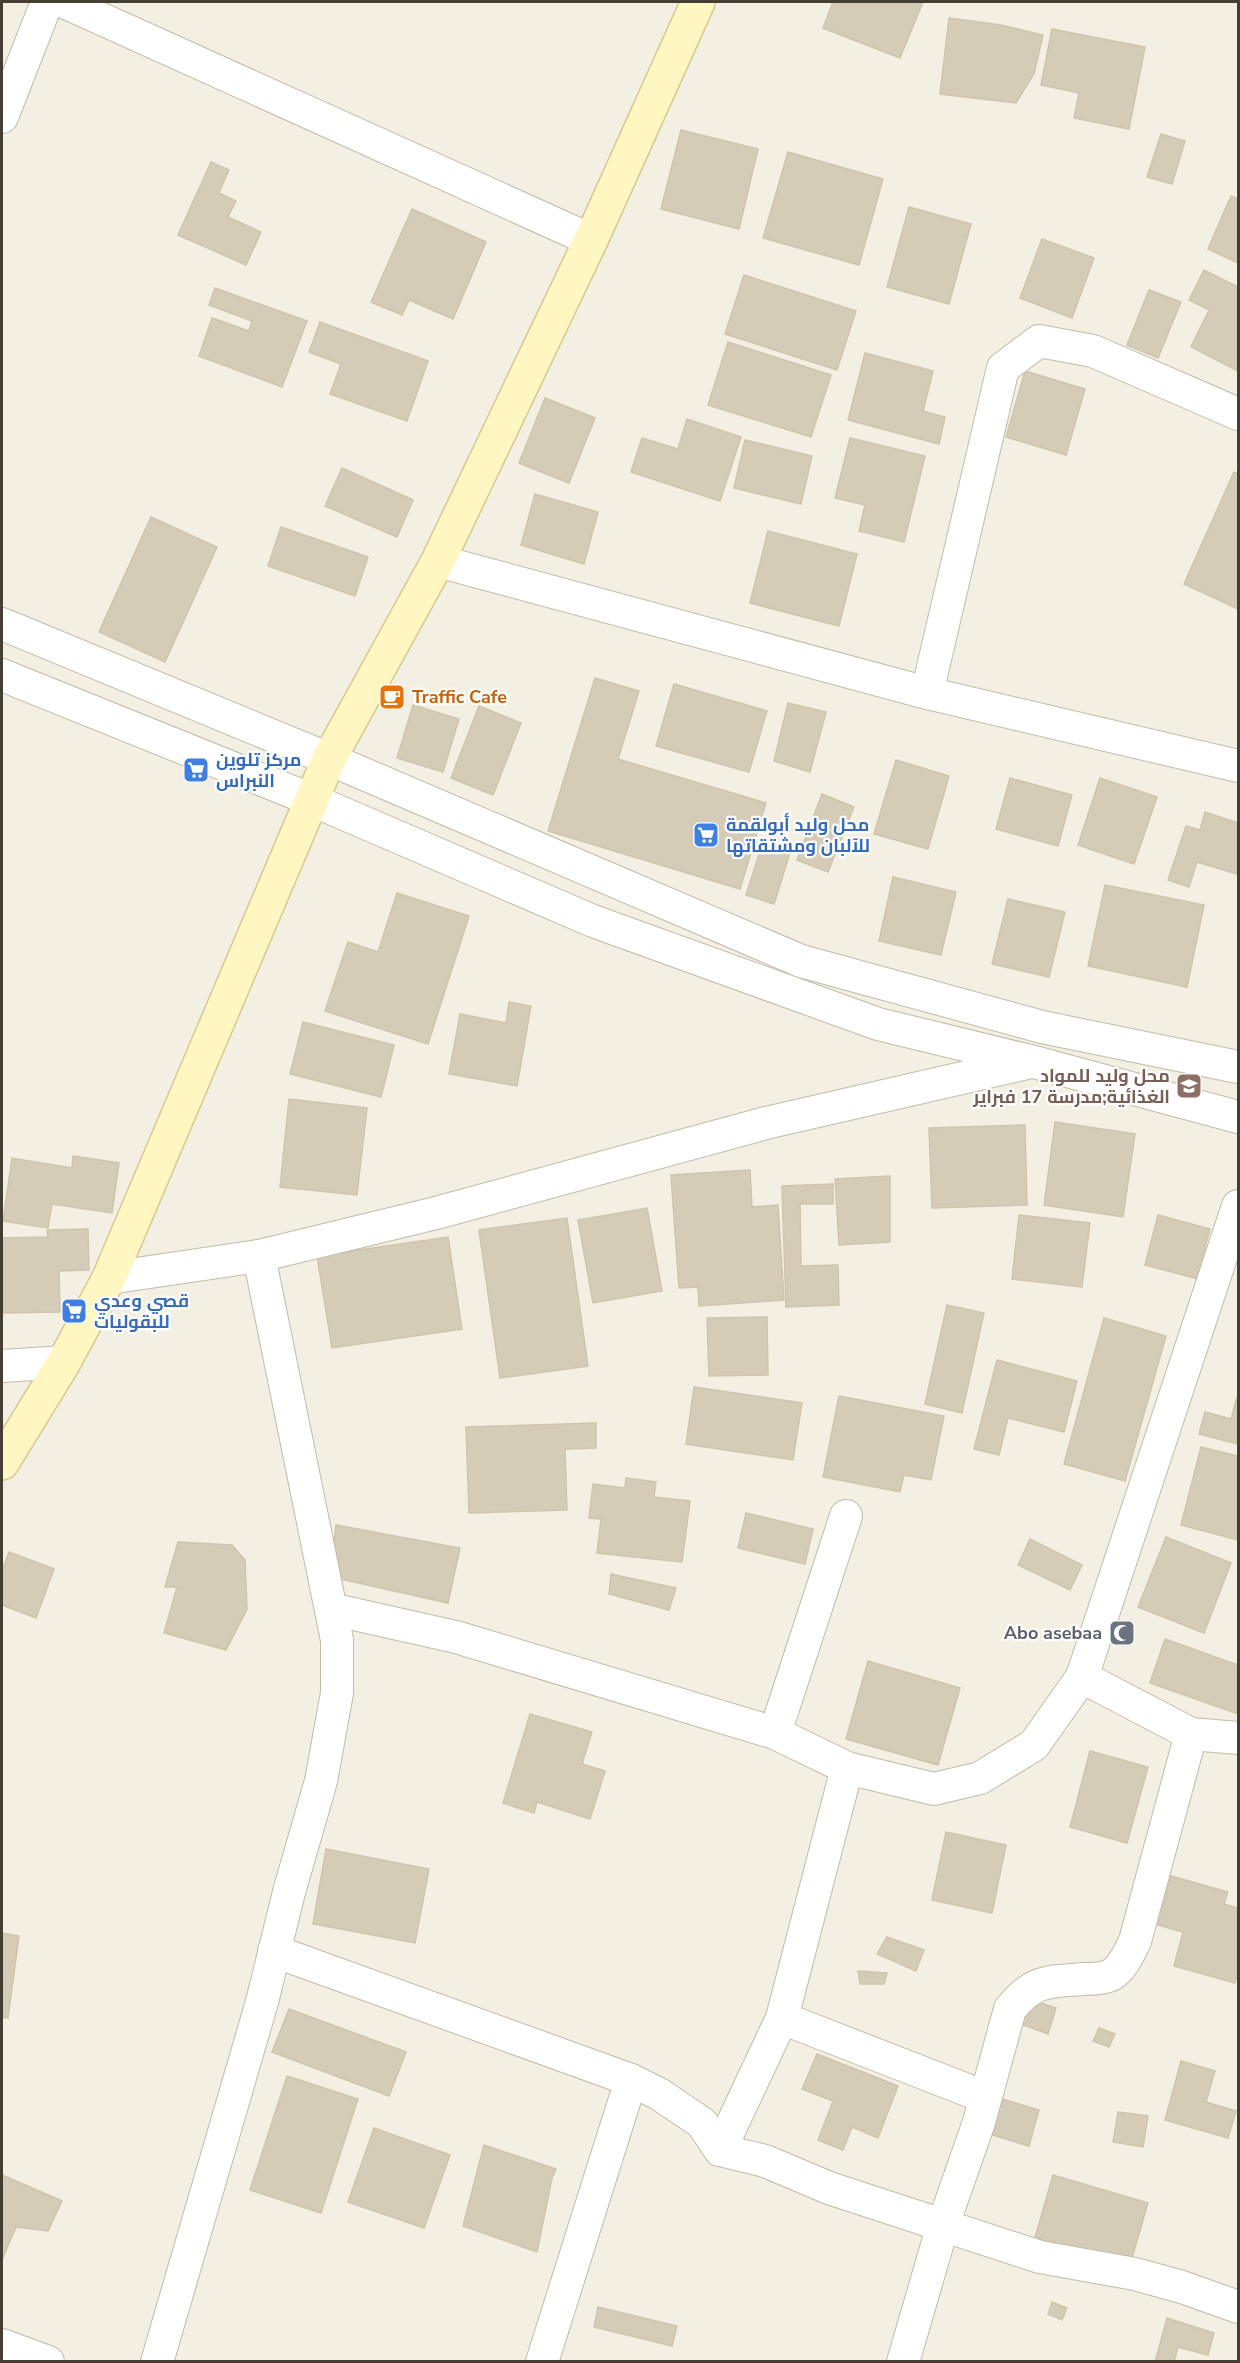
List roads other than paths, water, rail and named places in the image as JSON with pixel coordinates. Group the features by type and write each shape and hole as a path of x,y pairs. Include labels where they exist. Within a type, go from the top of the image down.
{"street":[{"path":"2,117 47,2"},
{"path":"64,2 591,240"},
{"path":"2,1463 64,1362 109,1278 329,759 438,561 591,240 698,2"},
{"path":"927,693 1003,368 1039,341 1093,351 1239,414"},
{"path":"438,561 927,693 1239,766"},
{"path":"2,624 329,759 801,961 1042,1027 1239,1067"},
{"path":"2,675 312,800 594,921 878,1024 1034,1062 1239,1117"},
{"path":"109,1278 259,1256 436,1213 766,1123 1034,1062"},
{"path":"331,1609 456,1637 775,1733 847,1768 934,1789 980,1778 1034,1745 1082,1677 1239,1206"},
{"path":"157,2361 262,2002 321,1781 334,1715 338,1666 337,1640 259,1256"},
{"path":"2,1366 64,1362"},
{"path":"775,1733 846,1516"},
{"path":"1082,1677 1191,1734 1239,1738"},
{"path":"903,2361 943,2225 979,2122 1010,2009 1019,1999 1044,1982 1097,1979 1111,1975 1123,1964 1135,1941 1191,1734"},
{"path":"720,2150 782,2018 847,1768"},
{"path":"274,1951 631,2080 660,2094 702,2123 720,2150 765,2161 829,2188 1040,2257 1135,2274 1182,2287 1239,2307"},
{"path":"782,2018 985,2097"},
{"path":"542,2361 631,2080"},
{"path":"2,2345 48,2361"}],"place":[{"name":"Traffic Cafe","path":"392,697"},
{"name":"مركز تلوين النبراس","path":"196,770"},
{"name":"محل وليد أبولقمة للآلبان ومشتقاتها","path":"706,835"},
{"name":"محل وليد للمواد الغذائية;مدرسة 17 فبراير","path":"1189,1086"},
{"name":"قصي وعدي للبقوليات","path":"74,1311"},
{"name":"Abo asebaa","path":"1122,1633"}]}
